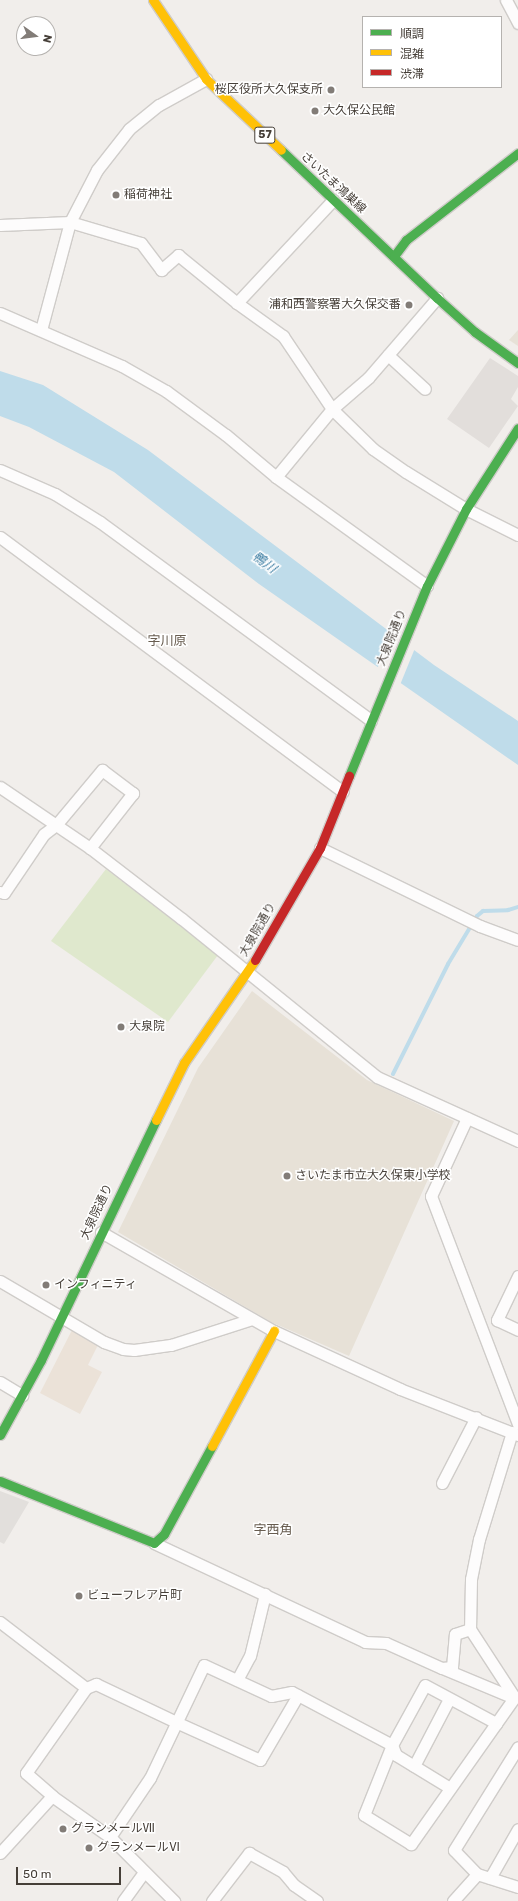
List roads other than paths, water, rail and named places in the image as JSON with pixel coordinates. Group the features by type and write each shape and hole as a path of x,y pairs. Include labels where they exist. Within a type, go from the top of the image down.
{"street":[{"name":"さいたま鴻巣線","path":"153,0 206,79 437,298 475,332 518,363"},
{"path":"506,0 518,23"},
{"path":"41,330 70,222 96,170 129,129 159,105 206,79"},
{"path":"394,256 406,240 518,154"},
{"path":"237,302 333,200"},
{"path":"0,225 70,222 141,243 161,270 178,256 283,336 332,409 373,449 406,472 466,509 518,535"},
{"path":"276,477 332,409 368,378 437,298"},
{"path":"0,313 122,366 166,391 226,434 276,477 427,586"},
{"path":"388,354 425,389"},
{"name":"大泉院通り","path":"0,1435 62,1317 101,1232 184,1063 247,972 320,848 419,602 466,509 518,428"},
{"path":"0,470 55,494 100,522 371,720"},
{"path":"0,538 343,792"},
{"path":"0,892 4,893 44,834 56,825 102,770 133,793 90,848"},
{"path":"0,788 90,848 182,919 377,1076 518,1141"},
{"path":"320,848 480,926 518,940"},
{"path":"467,1118 431,1196 516,1430 479,1539 471,1580 470,1629 516,1699"},
{"path":"101,1232 274,1331 400,1389 516,1430"},
{"path":"518,1276 497,1320 518,1330"},
{"path":"0,1281 104,1342 134,1350 171,1345 252,1319"},
{"path":"154,1543 164,1534 274,1331"},
{"path":"0,1382 22,1395"},
{"path":"442,1483 476,1417"},
{"path":"0,1480 154,1543 366,1642 386,1643 516,1699"},
{"path":"237,1680 250,1656 265,1594"},
{"path":"0,1622 86,1688"},
{"path":"442,1668 452,1667 455,1634 470,1629"},
{"path":"110,1837 150,1778 178,1724 204,1665 271,1696 292,1692 392,1745 396,1755 450,1788"},
{"path":"174,1901 110,1837 52,1796 26,1773 86,1688 96,1684 178,1724 260,1760 298,1695"},
{"path":"496,1723 425,1685 392,1745 364,1815 411,1844 496,1723 516,1699"},
{"path":"414,1766 449,1698"},
{"path":"518,1747 454,1850 477,1874 518,1887"},
{"path":"0,1853 52,1796"},
{"path":"490,1878 518,1829"},
{"path":"212,1901 249,1853 282,1872 294,1885 316,1901"},
{"path":"123,1901 144,1872"},
{"path":"453,1901 477,1874"}],"water":[{"name":"鴨川","path":"0,371 43,385 148,450 434,665 518,721 518,765 259,584 114,472 29,427 0,416"}],"waterway":[{"path":"393,1074 448,964 477,916 483,911 508,910 518,907"}],"place":[{"name":"桜区役所大久保支所","path":"331,90"},
{"name":"大久保公民館","path":"315,111"},
{"name":"稲荷神社","path":"116,195"},
{"name":"浦和西警察署大久保交番","path":"409,305"},
{"name":"大泉院","path":"121,1027"},
{"name":"さいたま市立大久保東小学校","path":"287,1176"},
{"name":"インフィニティ","path":"46,1285"},
{"name":"ビューフレア片町","path":"79,1596"},
{"name":"グランメールⅦ","path":"63,1829"},
{"name":"グランメールⅥ","path":"89,1848"}],"district":[{"name":"字川原","path":"167,641"},
{"name":"字西角","path":"273,1530"}]}
